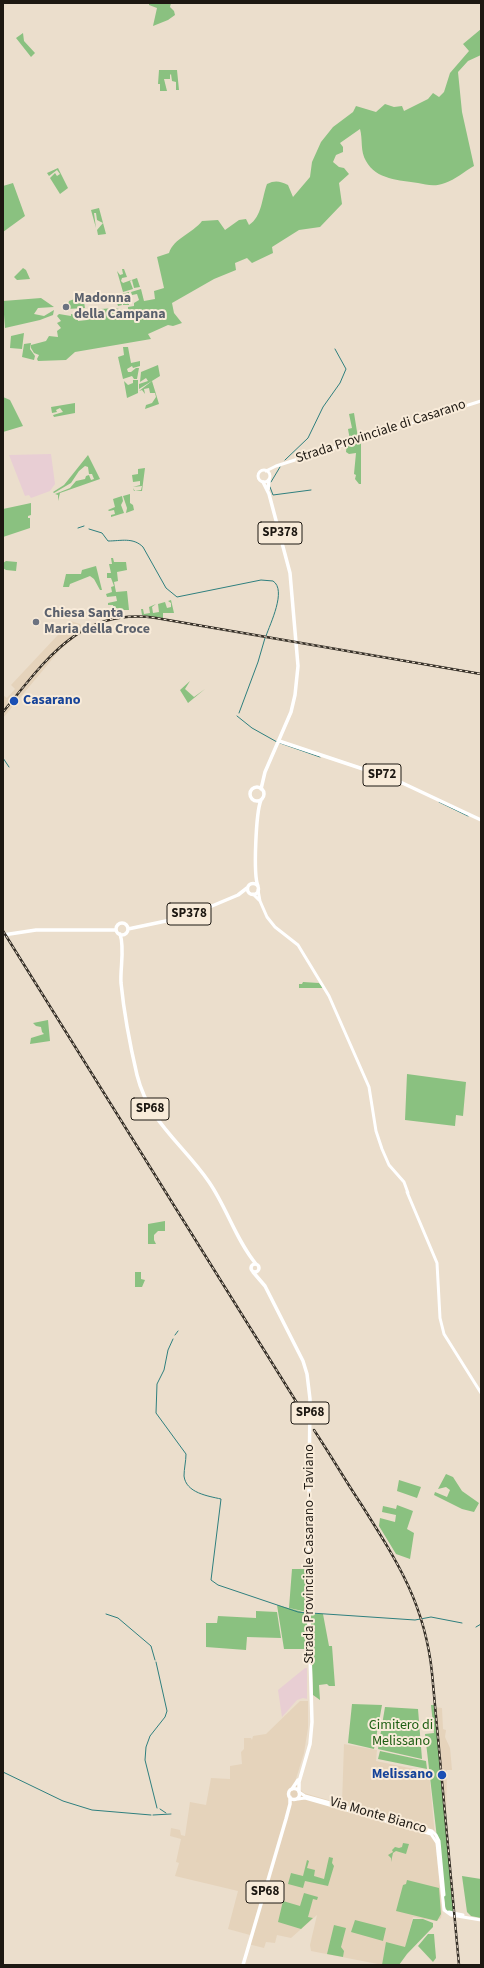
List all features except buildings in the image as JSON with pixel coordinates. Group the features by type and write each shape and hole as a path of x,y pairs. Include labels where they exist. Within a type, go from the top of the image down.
{"main road":[{"name":"Strada Provinciale di Casarano","path":"266,471 282,464 481,401"},
{"name":"Strada Provinciale di Casarano","path":"270,475 282,464"},
{"path":"269,480 263,482 259,479 258,475 262,471 266,471 270,475"},
{"name":"SP378","path":"269,494 270,475"},
{"name":"SP378","path":"238,895 251,894 258,890 256,874 257,814 254,801 250,794 265,772 286,723 298,681 297,646 290,573 269,494 263,482"},
{"name":"SP72","path":"278,741 396,780 481,820"},
{"name":"SP378","path":"257,814 261,800 264,796 261,789 265,772"},
{"path":"255,788 261,789"},
{"path":"254,801 261,800"},
{"name":"SP378","path":"128,929 180,918 238,895 247,888 256,874"},
{"path":"251,883 258,886"},
{"path":"247,888 251,894 260,901"},
{"path":"258,890 263,910 272,924 296,943 304,953 329,996 369,1087 376,1131 382,1149 389,1165 402,1181 408,1193 437,1264 440,1318 444,1334 481,1393"},
{"name":"SP378","path":"3,935 29,930 116,928 122,922 139,926"},
{"path":"116,928 120,934 125,934 128,929 127,924"},
{"name":"Strada Provinciale Casarano - Taviano","path":"120,934 122,945 122,997 138,1075 143,1092 159,1123 209,1182 245,1247 259,1268 265,1286 303,1361 309,1386 308,1585 312,1722 310,1744 299,1782 299,1792 286,1820"},
{"name":"Strada Provinciale Casarano - Taviano","path":"122,945 125,934"},
{"name":"Strada Provinciale Casarano - Taviano","path":"245,1247 253,1272 265,1286"},
{"path":"251,1266 256,1264"},
{"path":"253,1272 257,1271 259,1268"},
{"name":"Strada Provinciale Casarano - Taviano","path":"243,1965 286,1820 290,1804 289,1792 297,1782 306,1749 311,1712"},
{"path":"292,1789 299,1792"},
{"name":"Via Monte Bianco","path":"299,1792 305,1796 430,1830 436,1835 439,1841 445,1907 447,1911 452,1914"},
{"path":"290,1797 297,1799"},
{"name":"Via Monte Bianco","path":"297,1799 312,1800 434,1836 437,1843 444,1908 445,1912 452,1914"},
{"path":"452,1914 481,1920"}],"shaded area":[{"path":"51,454 55,484 50,491 31,498 29,495 25,496 9,455"},
{"path":"71,621 80,624 84,630 59,651 3,718 3,695 7,698 15,689 11,685"},
{"path":"305,1668 307,1668 307,1699 303,1698 297,1700 282,1717 278,1690"},
{"path":"300,1701 308,1701 308,1728 304,1753 295,1782 300,1784 301,1790 304,1793 342,1804 344,1744 377,1750 376,1761 429,1772 442,1912 441,1918 436,1921 413,1917 405,1948 383,1965 311,1951 310,1945 317,1915 291,1938 277,1935 275,1943 266,1942 264,1948 248,1944 250,1935 228,1929 238,1891 175,1876 179,1863 176,1862 181,1839 170,1836 171,1828 180,1830 181,1835 185,1836 190,1802 206,1805 211,1778 230,1779 230,1766 242,1764 241,1752 244,1749 244,1738 251,1738 252,1740 253,1736 266,1734"},
{"path":"434,1707 442,1708 443,1729 446,1730 445,1737 450,1748 452,1770 447,1770 446,1819 444,1819 443,1810"}],"green space":[{"path":"149,3 171,3 170,7 174,11 175,15 168,20 153,26 157,8 149,5"},
{"path":"481,29 481,55 468,61 458,72 462,112 474,166 452,180 438,185 396,180 382,176 370,167 364,157 360,129 340,143 343,147 343,152 336,155 333,162 339,167 344,168 349,174 339,183 342,204 320,227 299,230 272,247 273,253 252,263 247,258 235,263 236,270 214,279 172,303 174,313 182,323 173,326 168,325 148,334 151,339 75,352 66,360 38,361 37,359 39,355 34,353 31,345 46,341 49,336 58,337 57,331 61,328 57,323 61,321 57,316 59,314 71,316 71,314 77,315 78,321 87,320 86,310 115,308 123,310 123,313 128,312 128,307 134,306 134,303 139,300 137,294 132,295 131,292 141,289 144,301 155,299 154,291 164,288 157,257 169,253 171,248 179,239 194,229 202,221 218,220 225,230 239,220 246,219 249,225 257,217 267,184 273,182 280,182 288,185 293,197 310,177 312,162 321,142 333,127 353,112 356,106 376,112 385,104 394,107 402,106 404,111 428,99 433,93 439,97 444,92 450,73 469,51 463,44"},
{"path":"23,33 24,41 35,53 31,57 16,38"},
{"path":"159,70 177,70 179,90 176,90 176,82 172,81 171,74 170,79 164,79 167,91 160,91 160,84 158,84"},
{"path":"58,168 68,188 60,194 50,178 55,173 57,176 60,174 57,170 49,176 47,173"},
{"path":"13,183 25,216 3,232 3,186"},
{"path":"99,208 106,234 98,235 97,230 103,223 97,220 96,213 94,213 96,228 91,210"},
{"path":"23,268 26,270 30,279 17,280 14,277"},
{"path":"122,269 124,269 127,277 122,278 121,281 123,283 137,278 140,287 134,288 132,280 130,281 133,289 123,292 117,271 120,275 123,274"},
{"path":"129,292 129,305 123,305 123,298 119,299 122,305 118,306 115,296"},
{"path":"83,296 85,308 67,309 69,301"},
{"path":"41,298 54,307 38,308 34,314 44,316 54,310 53,315 40,320 5,328 3,301"},
{"path":"24,333 22,349 10,348 11,336"},
{"path":"31,343 30,349 35,356 34,360 22,357 24,344"},
{"path":"123,347 128,347 131,363 140,361 140,366 133,368 132,366 127,369 128,372 131,372 136,368 139,368 137,379 134,379 132,376 123,379 118,357 124,355"},
{"path":"158,365 160,376 139,389 139,384 148,381 146,378 140,382 141,372"},
{"path":"133,380 138,380 138,393 127,398 124,381 128,385 133,383"},
{"path":"152,381 159,404 145,409 146,405 152,403 156,397 155,393 150,393 149,388 144,389 145,394 142,390 139,391"},
{"path":"3,397 10,400 23,426 3,432"},
{"path":"75,403 75,413 54,417 53,415 63,412 60,408 56,410 57,412 52,413 51,407"},
{"path":"354,413 358,438 350,440 348,429 352,428 349,414"},
{"path":"361,441 361,484 359,484 355,479 356,475 354,474 356,453 349,454 346,452 346,449 349,445"},
{"path":"88,455 100,479 60,493 58,501 58,495 55,494 70,488 76,481 85,479 86,476 89,475 91,480 94,479 92,474 89,474 88,467 85,466 79,471 71,483 54,493 53,492 64,485"},
{"path":"145,468 142,491 135,491 141,490 142,486 133,487 140,485 140,481 133,482 132,475 138,474 138,469"},
{"path":"130,494 130,503 133,505 134,510 126,513 127,508 123,496"},
{"path":"122,496 123,501 121,505 124,513 111,517 111,515 115,514 114,510 108,510 115,507 113,499"},
{"path":"31,503 31,515 28,516 28,518 30,518 30,528 3,537 3,509"},
{"path":"111,558 113,558 114,562 126,562 127,570 117,572 118,581 114,582 116,592 127,591 129,610 114,610 113,605 108,605 108,603 117,601 116,596 107,597 106,594 112,592 111,587 114,586 111,578 107,578 107,573 111,573 109,564 112,564"},
{"path":"6,561 17,562 16,571 6,570 3,568 3,563"},
{"path":"96,566 102,590 100,590 94,579 90,576 70,584 69,587 63,587 66,574 81,574 82,570"},
{"path":"171,600 174,613 163,613 163,618 142,615 141,609 143,609 144,614 150,613 149,607 156,604 152,607 153,613 159,612 158,604 165,602 167,608 171,607 171,603 168,601"},
{"path":"190,681 185,689 194,697 205,689 188,703 180,690"},
{"path":"303,982 319,983 323,988 299,988 299,984 302,984"},
{"path":"48,1020 50,1041 30,1044 31,1038 44,1034 41,1027 36,1026 33,1023"},
{"path":"407,1074 466,1082 463,1116 456,1115 455,1126 405,1120"},
{"path":"165,1221 165,1231 158,1231 154,1235 156,1244 148,1244 148,1224"},
{"path":"135,1272 141,1272 141,1279 145,1280 142,1287 135,1287"},
{"path":"446,1474 453,1477 462,1491 479,1503 474,1512 462,1509 434,1495 435,1492 447,1497 450,1490 446,1487 438,1489"},
{"path":"399,1480 421,1487 417,1498 397,1491"},
{"path":"397,1505 413,1511 407,1529 414,1533 410,1559 396,1554 379,1526 380,1518 395,1522 396,1515 382,1512 383,1506 396,1509"},
{"path":"292,1569 307,1569 307,1612 289,1608"},
{"path":"277,1605 307,1613 308,1649 284,1649"},
{"path":"256,1611 277,1612 281,1638 247,1637 246,1650 206,1647 206,1623 217,1623 218,1616 256,1618"},
{"path":"310,1613 323,1614 329,1646 332,1646 335,1686 329,1686 327,1684 319,1685 320,1700 313,1695"},
{"path":"352,1704 382,1705 374,1749 348,1743"},
{"path":"431,1705 434,1705 454,1913 447,1911 445,1907 425,1734 434,1733"},
{"name":"Cimitero di Melissano","path":"385,1707 418,1709 422,1759 378,1749"},
{"path":"380,1751 426,1761 427,1769 378,1759"},
{"path":"403,1843 409,1844 406,1854 396,1851 393,1853 391,1862 391,1858 388,1855 393,1852 392,1850 395,1847 402,1847"},
{"path":"329,1857 333,1858 332,1863 334,1866 328,1886 305,1881 303,1888 288,1884 291,1873 303,1876 307,1860 309,1861 307,1868 315,1870 314,1876 324,1879"},
{"path":"462,1876 481,1879 481,1918 471,1916 467,1912"},
{"path":"407,1880 439,1888 441,1914 437,1921 396,1911 403,1885 406,1884"},
{"path":"304,1893 318,1897 317,1900 313,1899 308,1917 313,1918 301,1929 278,1922 283,1901 300,1906"},
{"path":"413,1919 423,1919 433,1923 433,1927 407,1954 399,1965 382,1965 386,1942 405,1947"},
{"path":"355,1920 386,1928 383,1941 351,1932"},
{"path":"334,1925 346,1928 341,1947 344,1951 343,1957 327,1954"},
{"path":"428,1934 434,1934 436,1958 433,1962 418,1946"}],"waterway":[{"path":"285,460 308,438 323,407 340,383 346,369 335,349"},
{"path":"271,482 280,467"},
{"path":"270,487 273,495 311,490"},
{"path":"78,528 84,526"},
{"path":"89,529 102,533 108,541 127,540 135,542 143,547 166,588 177,597 261,580 273,581 277,585 278,599 274,616 266,636"},
{"path":"239,713 258,662 265,638"},
{"path":"237,716 252,728 277,742"},
{"path":"280,743 320,757"},
{"path":"3,758 9,767"},
{"path":"439,802 468,816"},
{"path":"175,1335 178,1331"},
{"path":"173,1339 168,1350 164,1370 157,1384 156,1413 186,1454 184,1476 189,1486 198,1493 221,1499 211,1580 218,1585 298,1612 306,1613"},
{"path":"311,1613 415,1620 431,1617 462,1623"},
{"path":"106,1614 118,1618 151,1646 155,1660"},
{"path":"476,1627 481,1624"},
{"path":"156,1662 167,1711 165,1717 150,1736 146,1747 145,1760 157,1808"},
{"path":"3,1772 63,1801 92,1810 151,1815"},
{"path":"160,1809 166,1813"},
{"path":"153,1815 171,1814"}],"railway":[{"path":"3,712 34,674 67,641 86,629 106,621 129,617 156,618 481,674"},
{"path":"3,931 307,1419"},
{"path":"314,1430 397,1564 416,1604 423,1626 432,1673 459,1965"}],"place":[{"name":"Madonna della Campana","path":"66,307"},
{"name":"Chiesa Santa Maria della Croce","path":"36,622"},
{"name":"Casarano","path":"14,701"},
{"name":"Melissano","path":"442,1775"}]}
